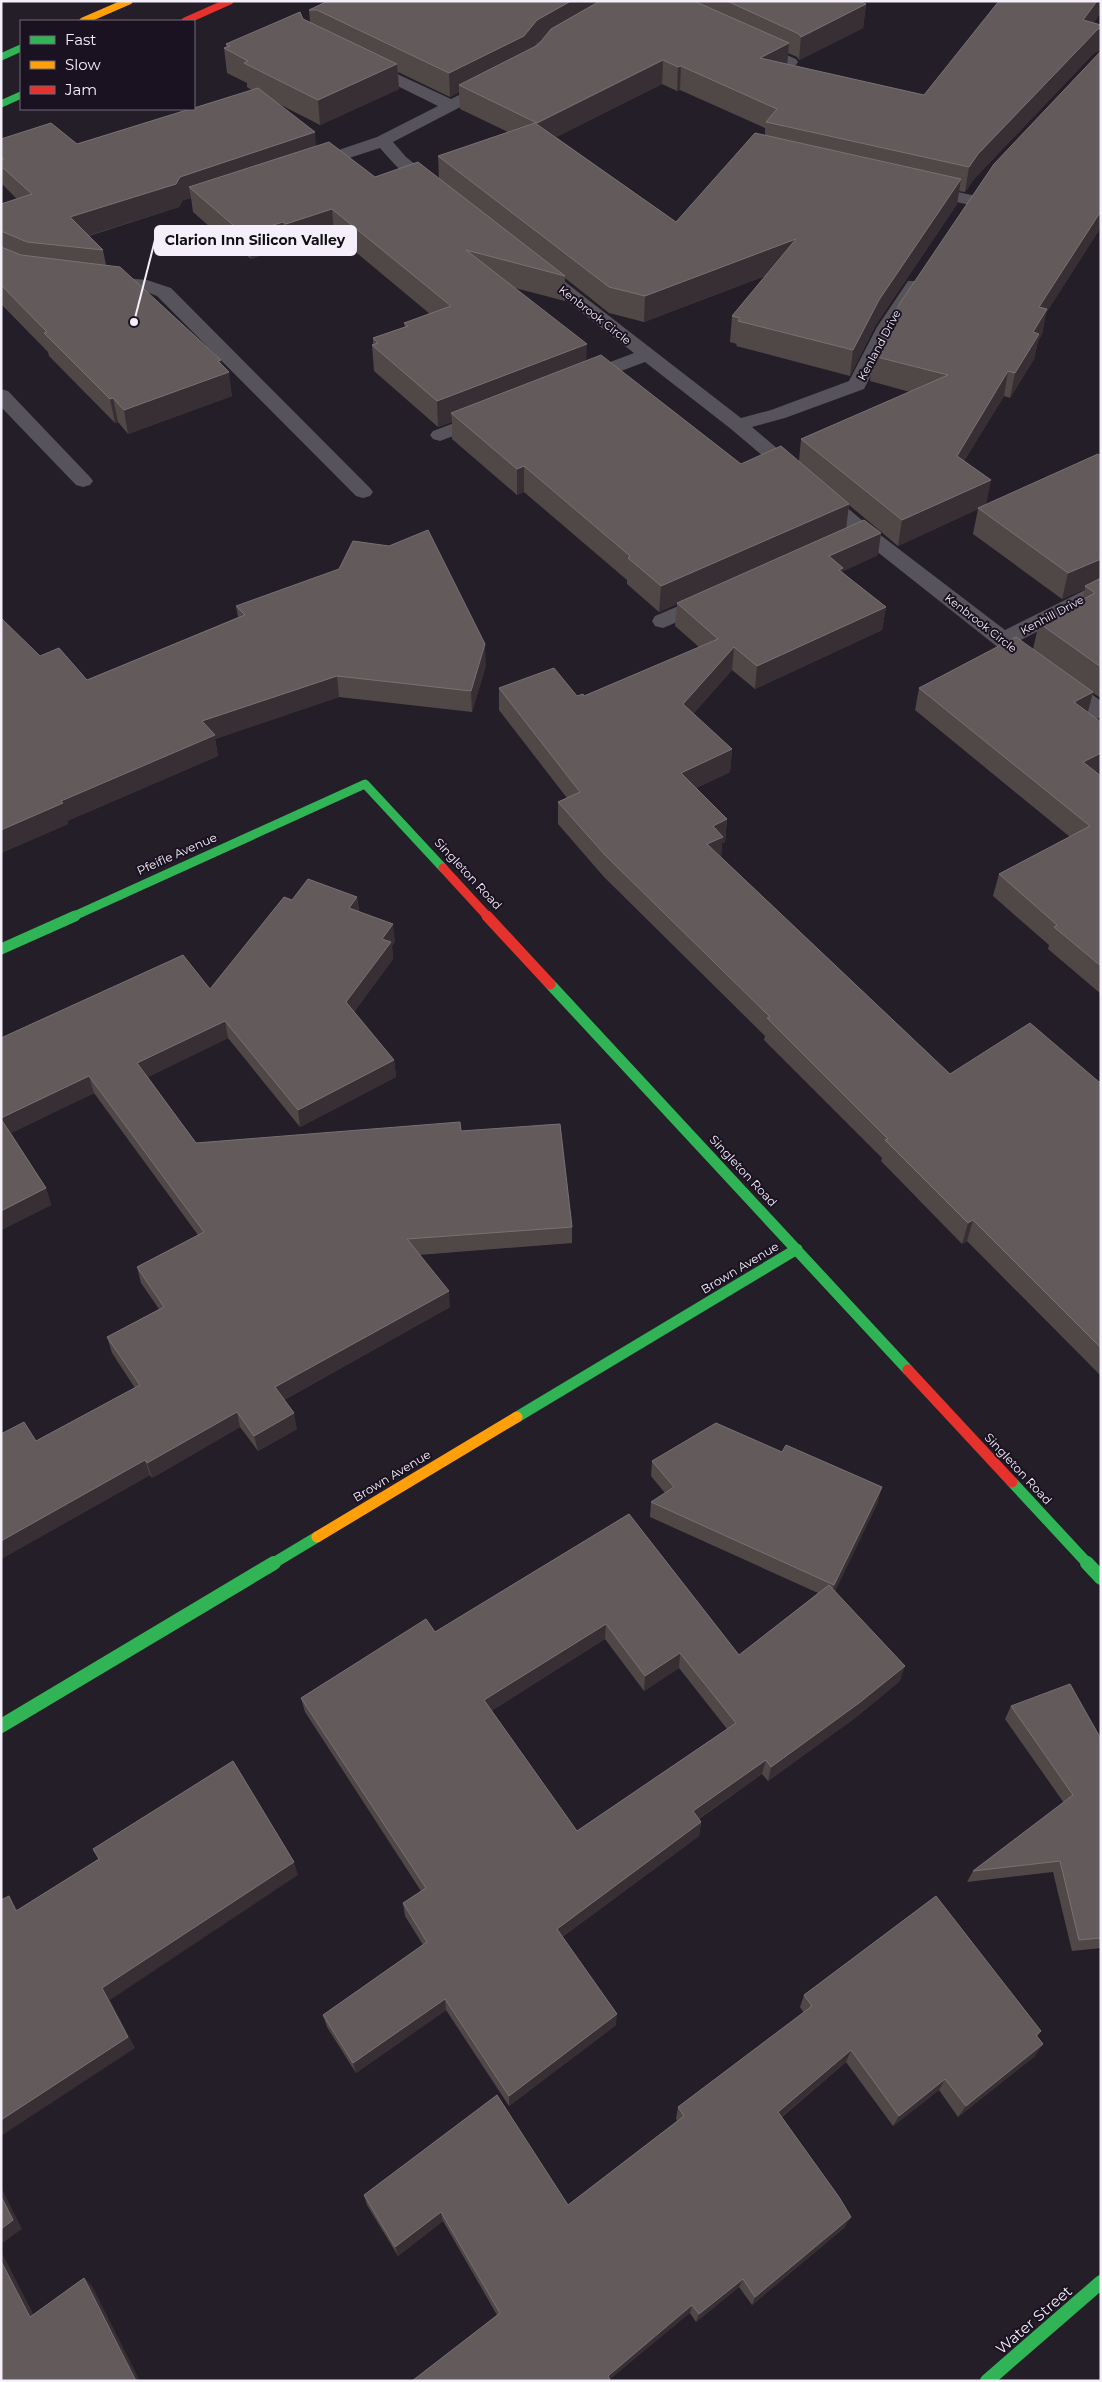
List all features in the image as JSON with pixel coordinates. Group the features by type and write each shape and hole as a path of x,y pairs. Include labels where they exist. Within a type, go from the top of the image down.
{"street":[{"path":"90,20 129,1"},
{"path":"187,20 230,1"},
{"path":"1,57 20,48"},
{"path":"1,104 20,95"},
{"name":"Pfeifle Avenue","path":"1,949 365,784"},
{"name":"Singleton Road","path":"365,784 1101,1578"},
{"name":"Brown Avenue","path":"1,1726 797,1250"},
{"name":"Water Street","path":"987,2381 1101,2282"}],"lane":[{"path":"736,38 790,62"},
{"path":"346,55 451,106"},
{"path":"291,172 384,141 507,77"},
{"path":"384,141 400,161 446,198"},
{"path":"902,184 970,200"},
{"path":"959,216 981,184"},
{"name":"Kenbrook Circle","path":"524,260 738,425 854,535 1101,712"},
{"name":"Kenland Drive","path":"738,425 778,414 857,386 886,327 923,272"},
{"path":"82,278 147,286 164,292 363,492"},
{"name":"Kenbrook Circle","path":"565,386 646,355"},
{"path":"1,395 83,481"},
{"path":"440,435 503,410"},
{"name":"Kenhill Drive","path":"1003,640 1101,590"},
{"path":"663,621 727,592"}],"building":[{"path":"328,1 571,1 537,20 524,36 449,73 317,10 309,10"},
{"path":"600,1 694,1 789,43 760,58 924,95 999,1 1097,1 1083,20 1101,25 1101,28 978,154 969,167 766,122 777,109 681,66 678,67 663,60 537,123 459,85 538,45 551,29"},
{"path":"727,1 859,1 866,4 801,37 799,34"},
{"path":"300,12 303,19 397,64 318,100 244,63 248,61 224,48 230,46 226,44"},
{"path":"1101,51 1101,211 1039,307 1047,309 1033,332 1039,334 1015,373 1008,371 957,456 991,480 902,520 801,439 948,375 873,356 900,303 994,164"},
{"path":"258,88 315,132 180,177 176,184 70,217 103,250 27,242 1,231 1,204 32,194 1,166 1,160 4,159 1,156 1,139 51,123 77,144 187,110 195,110 195,108"},
{"path":"535,123 676,222 755,133 961,179 879,300 853,350 738,321 740,318 732,316 796,239 645,296 609,287 438,156"},
{"path":"329,142 375,177 418,162 565,276 466,250 587,344 437,401 372,345 378,343 373,338 408,326 404,323 451,306 332,209 286,224 283,222 248,233 243,230 240,231 189,187"},
{"path":"1,247 21,255 120,267 221,360 218,361 229,372 124,410 113,398 110,399 44,333 47,332 1,285"},
{"path":"601,355 741,464 781,446 849,504 661,586 628,558 630,556 524,466 517,469 451,413"},
{"path":"1098,454 1101,456 1101,559 1068,573 978,508"},
{"path":"864,520 881,533 829,556 843,568 839,570 886,607 757,666 734,647 683,704 732,749 681,773 727,819 713,826 723,837 707,844 950,1074 1030,1023 1099,1082 1101,1081 1101,1348 973,1220 968,1223 885,1140 888,1139 767,1018 770,1017 605,855 558,802 580,792 499,688 554,668 577,696 583,694 584,696 718,639 677,603"},
{"path":"428,530 485,644 471,691 337,676 202,721 215,735 61,801 63,803 1,830 1,618 40,656 59,648 87,680 245,615 236,606 339,569 353,541 389,546"},
{"path":"1101,578 1101,667 1039,623 1095,593 1085,586"},
{"path":"1016,637 1093,692 1074,702 1101,722 1101,753 1083,762 1101,776 1101,966 1054,927 1057,925 999,874 1090,826 919,688"},
{"path":"308,879 357,897 349,908 393,924 382,939 391,942 346,1002 394,1060 298,1110 225,1021 137,1063 196,1143 460,1122 461,1131 560,1124 572,1227 407,1239 449,1291 275,1387 294,1413 254,1436 237,1412 147,1463 145,1460 1,1541 1,1434 24,1422 36,1441 140,1385 107,1337 164,1307 137,1267 204,1232 89,1076 1,1118 1,1038 183,955 210,989 284,897 292,900"},
{"path":"1,1119 46,1188 1,1211"},
{"path":"716,1423 782,1452 786,1445 882,1487 834,1585 651,1502 674,1487 652,1461"},
{"path":"629,1514 739,1655 829,1585 905,1666 859,1703 771,1767 766,1760 693,1811 701,1822 557,1929 617,2014 509,2096 445,1999 353,2063 323,2015 427,1942 403,1903 426,1888 301,1698 426,1619 435,1632","holes":["606,1624 645,1676 680,1653 736,1723 577,1831 484,1700"]},
{"path":"1070,1684 1101,1739 1101,1938 1079,1940 1060,1861 973,1871 1073,1795 1011,1706"},
{"path":"233,1761 294,1862 102,1988 128,2037 1,2120 1,1900 9,1896 16,1911 99,1859 93,1849"},
{"path":"936,1896 1041,2031 1036,2035 1043,2044 966,2106 945,2079 899,2116 851,2050 778,2112 839,2197 851,2217 755,2297 743,2279 699,2314 692,2305 608,2376 609,2381 412,2381 500,2313 441,2212 395,2247 364,2195 497,2095 568,2205 684,2116 678,2107 812,2006 804,1995"},
{"path":"1,2196 13,2220 1,2229"},
{"path":"1,2261 30,2317 84,2278 136,2381 1,2381"}],"traffic: fast":[{"path":"1,57 20,48"},
{"path":"1,104 20,95"},
{"path":"1,949 365,784 443,868"},
{"path":"550,984 908,1370"},
{"path":"517,1417 797,1249"},
{"path":"1012,1482 1101,1578"},
{"path":"1,1726 317,1537"},
{"path":"987,2381 1101,2282"}],"traffic: slow":[{"path":"85,20 129,1"},
{"path":"317,1537 517,1417"}],"traffic: jam":[{"path":"187,20 230,1"},
{"path":"443,868 550,984"},
{"path":"908,1370 1012,1482"}],"place":[{"name":"Clarion Inn Silicon Valley","path":"134,322"}]}
